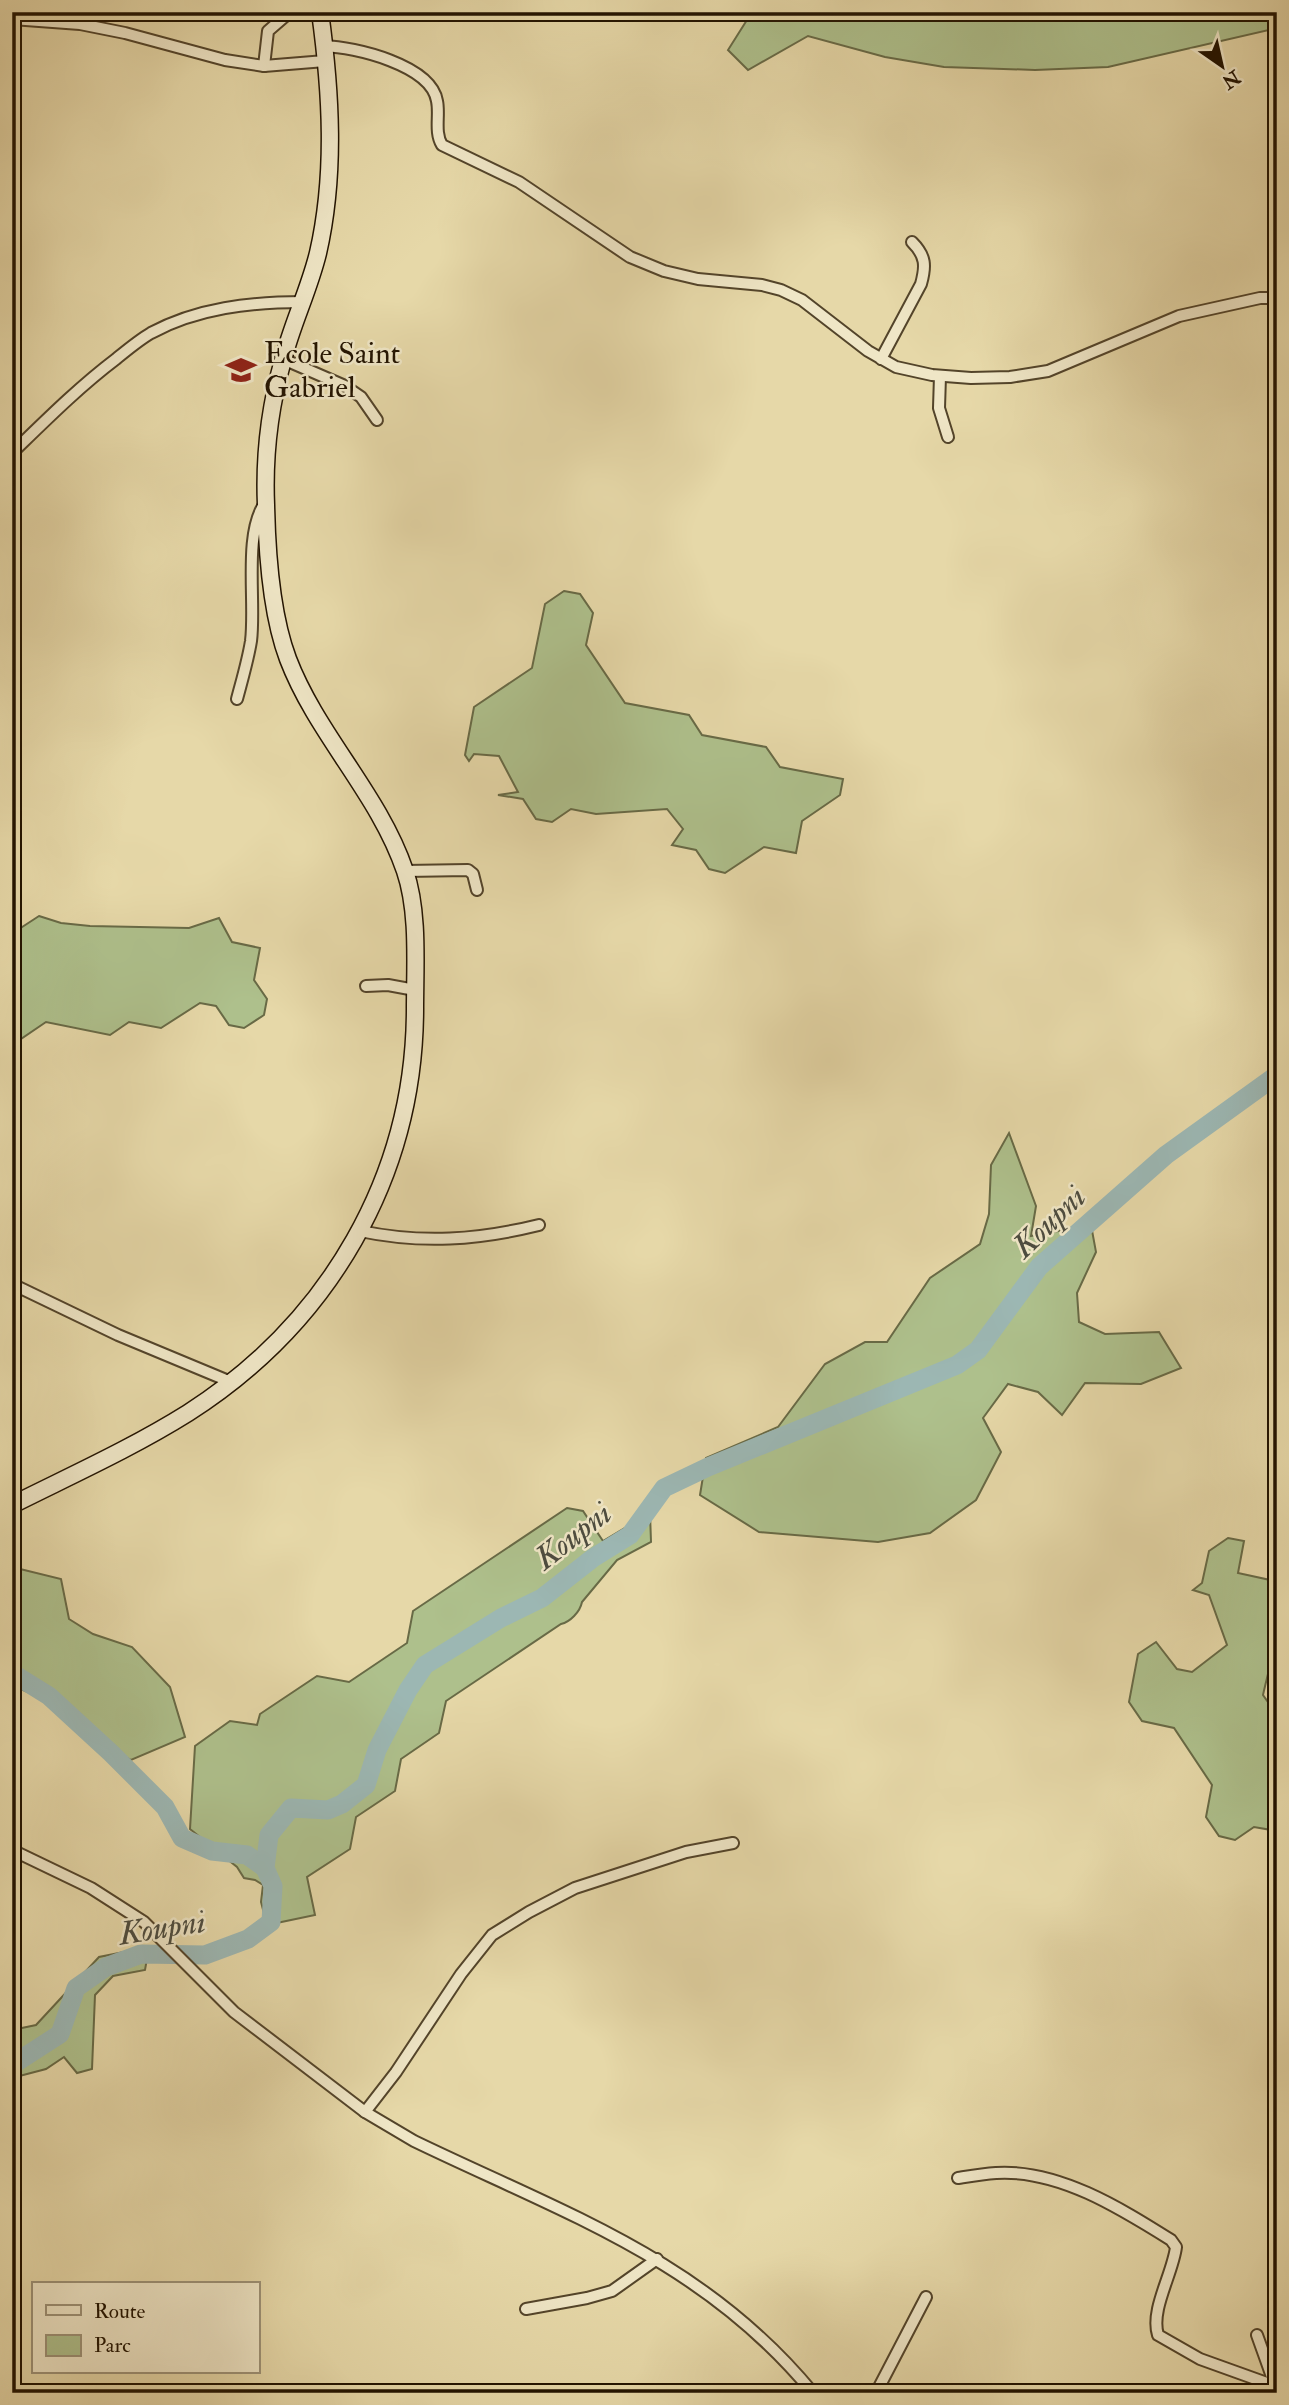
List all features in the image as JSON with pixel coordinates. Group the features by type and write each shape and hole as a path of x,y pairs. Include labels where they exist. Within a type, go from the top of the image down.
{"main road":[{"path":"12,1505 123,1452 192,1410 231,1381 279,1339 330,1278 360,1231 388,1173 399,1136 412,1054 415,990 414,926 405,872 385,825 304,693 288,659 270,567 265,503 268,443 283,359 313,270 325,217 331,126 320,12"}],"street":[{"path":"264,66 268,31 290,12"},
{"path":"12,19 80,24 125,33 225,60 264,66 324,53 378,55 422,77 434,90 438,102 438,133 442,145 519,182 630,257 664,271 698,279 762,285 802,300 859,345 896,367 940,376 1010,377 1048,371 1179,316 1260,298 1277,298"},
{"path":"881,359 916,294 924,271 923,256 912,242"},
{"path":"12,453 69,398 149,334 169,324 226,308 273,302 303,302"},
{"path":"283,359 345,386 361,397 377,420"},
{"path":"940,376 939,408 948,437"},
{"path":"237,699 251,641 253,533 258,513 265,503"},
{"path":"405,872 468,870 473,874 477,890"},
{"path":"366,986 388,985 415,990"},
{"path":"360,1231 419,1239 476,1238 539,1225"},
{"path":"12,1284 118,1335 231,1381"},
{"path":"365,2112 396,2072 461,1974 492,1935 575,1888 686,1852 733,1843"},
{"path":"12,1850 91,1888 144,1922 234,2012 365,2112 414,2141 596,2226 657,2259 724,2305 789,2363 813,2393"},
{"path":"958,2178 998,2172 1027,2174 1081,2189 1171,2240 1176,2247 1175,2256 1160,2303 1158,2335 1200,2359 1276,2388"},
{"path":"526,2309 612,2291 657,2259"},
{"path":"876,2393 926,2297"},
{"path":"1257,2335 1276,2388"}],"green space":[{"path":"752,12 1277,12 1277,28 1108,67 1035,70 944,67 885,57 808,36 748,70 728,50"},
{"path":"564,591 580,594 593,613 586,645 625,703 689,715 702,735 766,747 780,767 843,779 840,795 802,821 796,853 764,847 725,873 709,869 696,850 672,845 683,829 667,809 596,814 571,809 552,822 536,819 523,799 498,795 518,792 499,756 474,754 469,761 465,755 474,707 532,668 545,604"},
{"path":"39,916 61,923 90,926 189,928 219,918 232,942 260,948 254,980 267,999 264,1015 244,1028 229,1025 216,1006 200,1003 161,1028 129,1022 110,1035 46,1022 12,1045 13,933"},
{"path":"1009,1133 1036,1206 1031,1236 1091,1225 1096,1252 1077,1293 1079,1322 1105,1334 1159,1332 1181,1368 1141,1384 1085,1383 1062,1415 1038,1392 1008,1384 983,1418 1001,1452 976,1500 930,1533 878,1542 759,1532 700,1495 706,1458 778,1427 825,1364 865,1342 887,1342 930,1278 980,1244 989,1214 991,1165"},
{"path":"567,1508 583,1511 603,1541 650,1513 651,1542 617,1560 571,1619 446,1701 439,1733 401,1759 395,1791 356,1817 350,1849 307,1877 315,1915 267,1925 261,1902 263,1885 244,1878 237,1867 190,1829 195,1746 230,1721 257,1725 260,1714 317,1676 349,1682 407,1643 413,1611"},
{"path":"1228,1538 1244,1541 1238,1573 1270,1580 1275,1591 1278,1620 1263,1695 1277,1715 1277,1831 1254,1827 1235,1840 1219,1836 1206,1817 1212,1785 1174,1728 1142,1721 1129,1702 1138,1654 1156,1642 1177,1669 1192,1672 1227,1645 1209,1595 1193,1590 1202,1583 1209,1551"},
{"path":"12,1567 61,1579 69,1619 93,1634 132,1647 170,1687 185,1737 131,1760 74,1728 48,1701 12,1685"},
{"path":"149,1947 145,1970 113,1976 95,1995 92,2069 77,2073 64,2057 46,2069 12,2078 12,2030 36,2025 99,1957"}],"waterway":[{"name":"Koupni","path":"12,2065 60,2034 76,1988 106,1967 141,1954 205,1955 248,1939 271,1922 273,1886 265,1868 269,1835 291,1808 328,1810 342,1804 366,1785 377,1750 408,1690 425,1665 501,1618 542,1598 593,1558 630,1535 664,1488 708,1467 957,1365 978,1350 1039,1267 1166,1155 1277,1075"},
{"path":"12,1673 49,1696 111,1753 165,1807 182,1838 212,1851 247,1855 265,1868"}],"place":[{"name":"Ecole Saint Gabriel","path":"241,370"}]}
